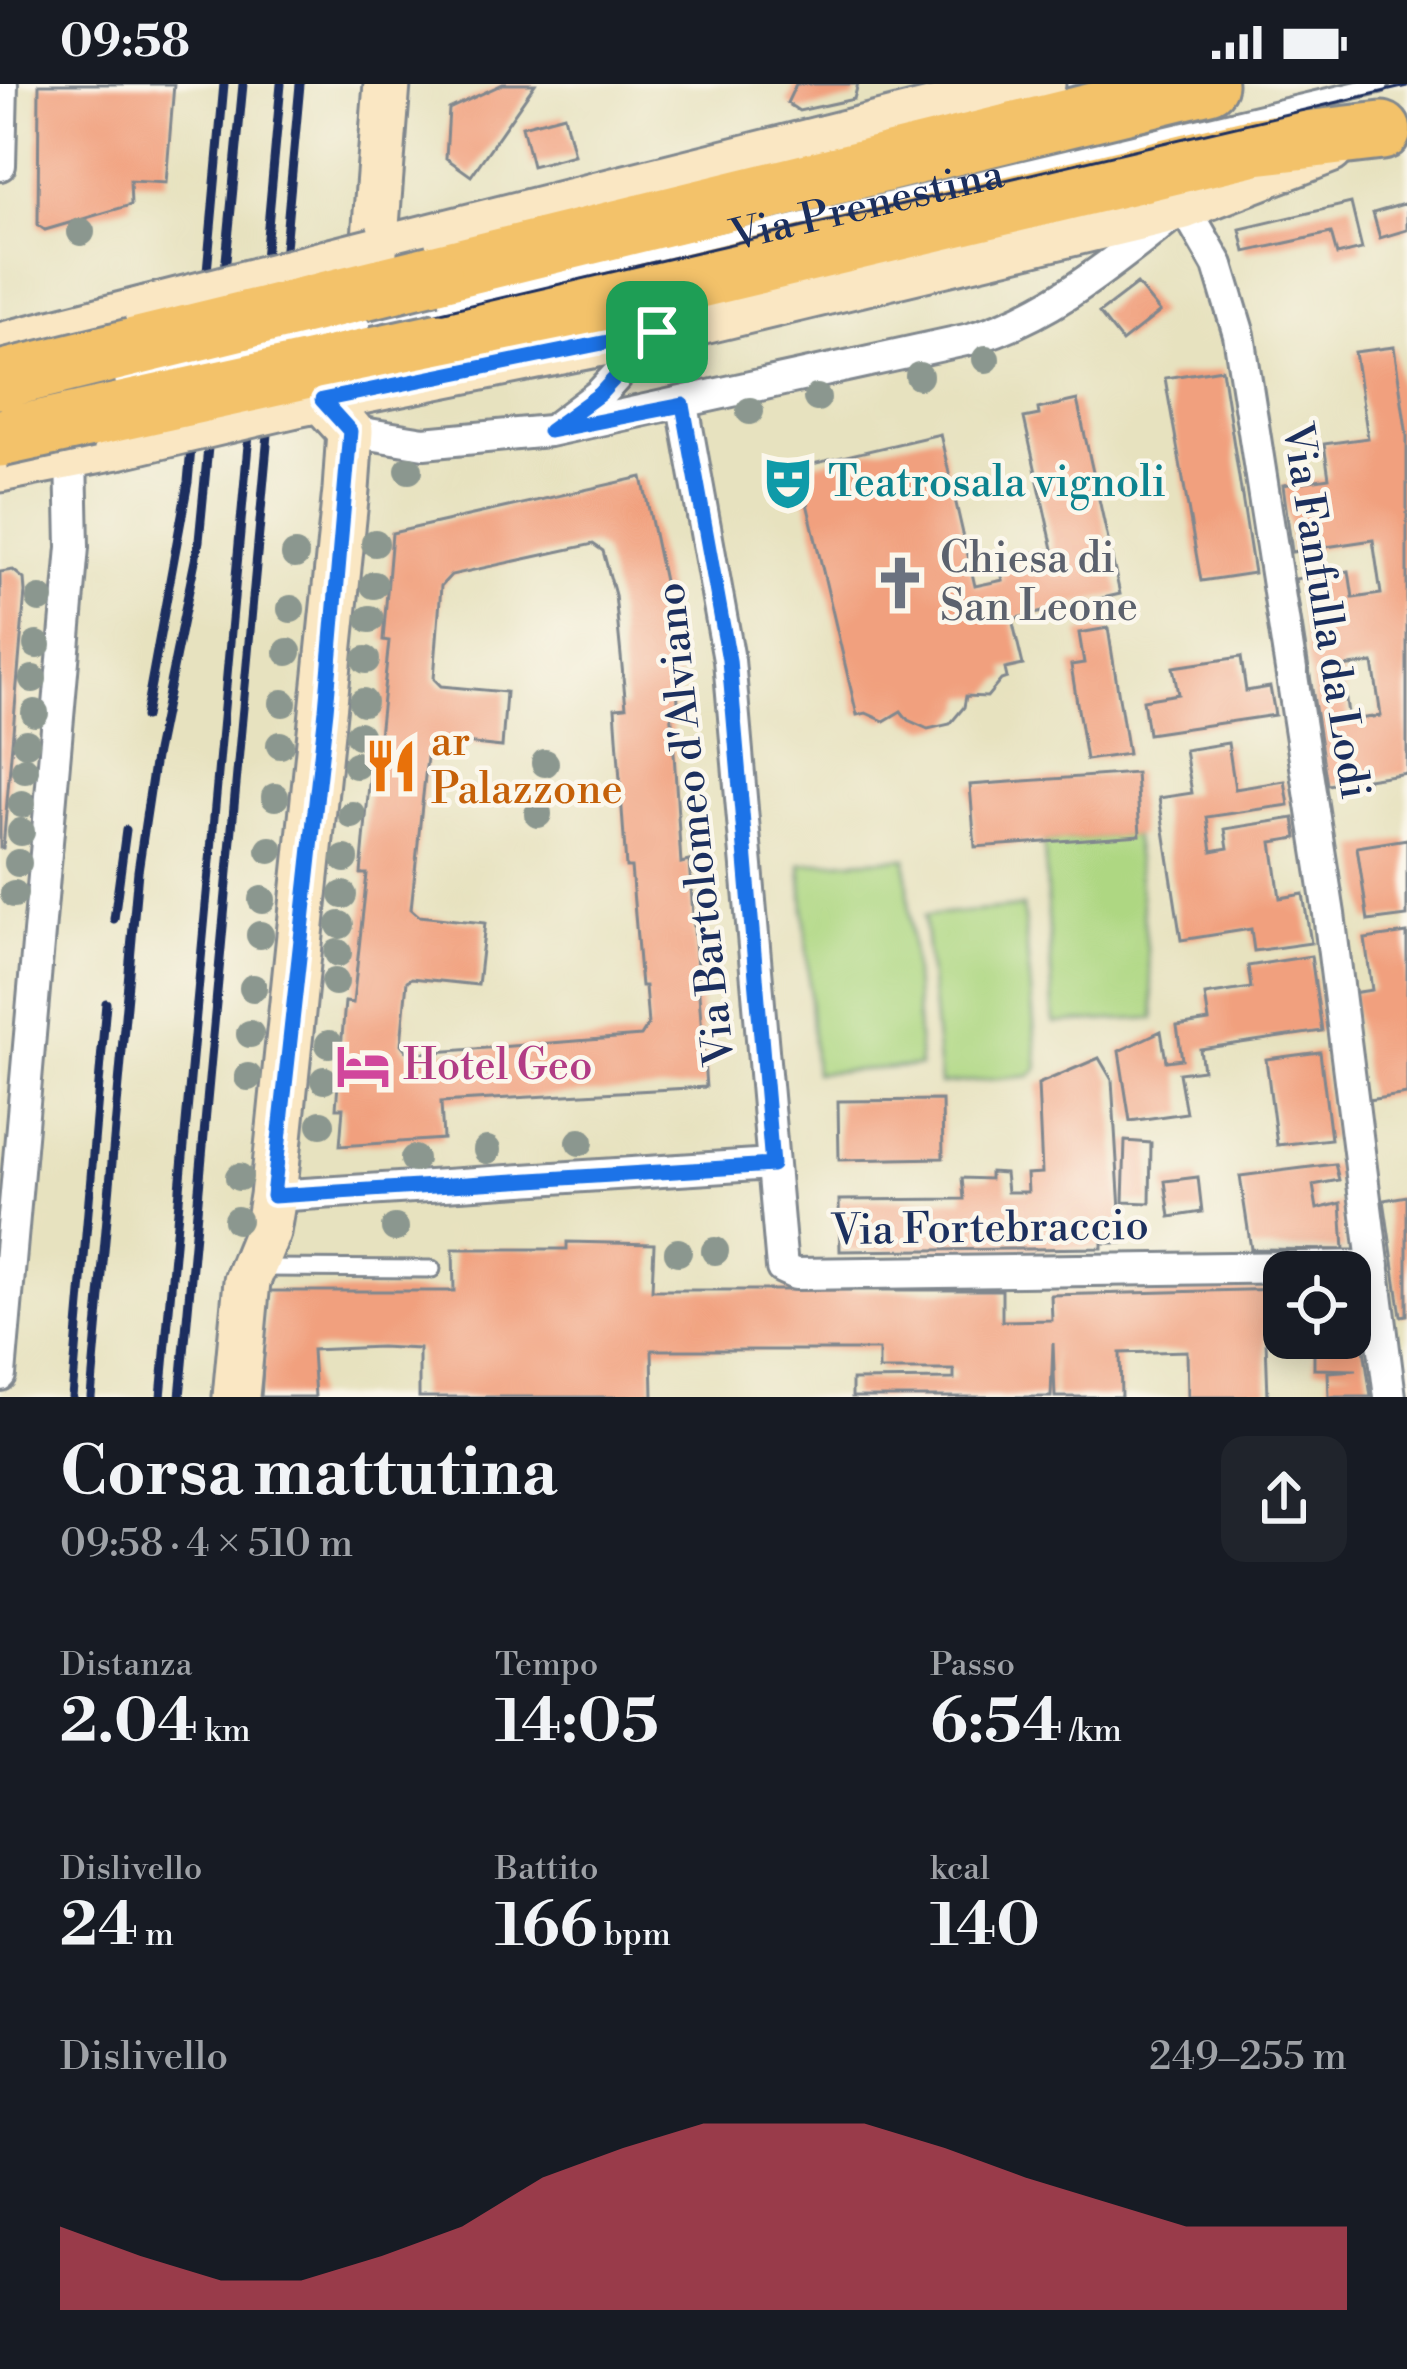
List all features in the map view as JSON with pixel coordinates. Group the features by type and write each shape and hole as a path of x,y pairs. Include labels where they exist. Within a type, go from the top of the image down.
{"highway":[{"path":"11,378 1208,84"},
{"path":"11,378 529,321 1390,113"}],"main road":[{"path":"374,251 387,84"},
{"name":"Via Prenestina","path":"11,378 146,309 1042,84"},
{"name":"Via Prenestina","path":"0,469 323,412 1184,206 1390,113"},
{"path":"11,378 5,393 21,425 42,446 71,455"},
{"path":"236,1397 250,1268 267,1232 273,1196 344,515 323,412"},
{"path":"0,499 71,455"}],"street":[{"path":"0,165 2,84"},
{"name":"Via Prenestina","path":"323,412 424,443 549,431 683,405 1011,326 1064,299 1184,206"},
{"name":"Via Fanfulla da Lodi","path":"1184,206 1218,265 1239,335 1329,914 1390,1397"},
{"path":"549,431 600,394 657,332"},
{"name":"Via Bartolomeo d'Alviano","path":"683,405 729,660 772,1165"},
{"path":"0,1375 74,547 71,455"},
{"path":"273,1196 772,1165"},
{"name":"Via Fortebraccio","path":"772,1165 778,1259 782,1268 795,1274 1374,1266"}],"lane":[{"name":"Via Prenestina","path":"11,378 123,381 419,312 1390,113"},
{"path":"374,251 406,301 419,312"},
{"path":"250,1268 432,1269"}],"green space":[{"path":"1134,835 1155,1018 1054,1023 1044,842"},
{"path":"906,858 920,1066 815,1073 801,864"},
{"path":"1023,907 1038,1068 1030,1076 940,1084 924,916"}],"building":[{"path":"39,84 174,84 166,183 130,181 131,205 45,230 38,225"},
{"path":"503,84 535,84 471,176 446,158 449,109"},
{"path":"796,84 858,84 854,99 799,111 787,103"},
{"path":"564,115 574,155 532,166 522,126"},
{"path":"1351,203 1362,249 1337,255 1331,233 1245,252 1240,229"},
{"path":"1407,203 1407,230 1380,238 1373,213"},
{"path":"1137,284 1160,312 1122,342 1099,313"},
{"path":"1394,347 1407,436 1407,773 1327,785 1295,579 1349,571 1353,598 1381,594 1373,540 1292,552 1283,485 1329,478 1324,444 1368,438 1355,352","holes":["1373,663 1381,716 1349,720 1341,667"]},
{"path":"1222,369 1254,573 1201,581 1165,378"},
{"name":"Chiesa di San Leone","path":"1077,400 1120,594 1012,619 1023,665 1005,669 1007,678 987,697 966,696 964,707 950,724 928,729 908,720 901,711 884,721 866,713 857,715 806,499 785,503 778,472 940,434 975,586 1003,580 998,561 1053,549 1024,418 1039,415 1038,409"},
{"path":"642,477 676,638 678,705 671,706 681,863 689,861 706,1087 441,1102 443,1139 340,1146 343,1108 336,1108 345,1002 353,1003 367,874 361,874 389,641 383,640 392,533","holes":["593,544 603,551 615,595 626,707 615,708 626,867 631,867 648,1025 641,1036 409,1054 401,1044 407,981 478,985 485,923 419,916 411,909 428,748 437,740 502,747 506,692 441,686 434,679 441,586 451,575"]},
{"path":"13,570 24,579 25,592 0,848 0,572"},
{"path":"1108,628 1128,754 1086,760 1071,665 1084,663 1079,633"},
{"path":"1241,657 1246,691 1270,687 1275,715 1148,734 1143,700 1178,694 1173,667"},
{"path":"1228,743 1235,789 1285,781 1289,805 1207,817 1212,851 1228,848 1225,829 1294,818 1297,838 1272,842 1280,898 1303,894 1311,943 1254,951 1251,929 1181,940 1159,798 1192,793 1185,750"},
{"path":"1136,773 1140,835 975,847 970,785"},
{"path":"1407,839 1407,916 1368,921 1357,847"},
{"path":"1407,933 1407,1094 1368,1100 1352,993 1372,990 1365,939"},
{"path":"1311,956 1322,1031 1200,1049 1203,1070 1179,1073 1186,1113 1130,1121 1119,1051 1161,1031 1166,1061 1182,1059 1177,1026 1209,1021 1205,995 1251,988 1248,966"},
{"path":"1320,1052 1331,1139 1277,1145 1266,1059"},
{"path":"1099,1058 1112,1080 1122,1243 1102,1243 1102,1248 840,1251 839,1200 964,1199 962,1178 990,1179 990,1172 1005,1173 1007,1192 1028,1192 1027,1174 1042,1173 1038,1084"},
{"path":"942,1100 943,1158 839,1160 838,1101"},
{"path":"1125,1141 1151,1143 1150,1203 1123,1202"},
{"path":"1335,1164 1339,1180 1313,1185 1317,1209 1341,1203 1344,1250 1251,1249 1240,1176"},
{"path":"1198,1177 1202,1212 1170,1217 1165,1181"},
{"path":"1407,1196 1407,1315 1401,1316 1384,1200"},
{"path":"567,1242 654,1244 652,1290 1002,1290 1002,1321 1052,1320 1051,1295 1263,1290 1268,1397 1188,1397 1187,1351 1120,1353 1121,1397 1055,1397 1053,1343 1051,1397 852,1397 852,1380 954,1379 954,1370 879,1370 879,1350 652,1350 653,1397 419,1397 419,1349 380,1347 312,1350 315,1397 261,1397 268,1291 454,1291 453,1249 567,1249"},
{"path":"1314,1359 1365,1359 1371,1397 1329,1397 1328,1372 1357,1370 1314,1369"}],"tram line":[{"path":"0,415 1407,86"}],"railway":[{"path":"145,717 188,482 224,84"},
{"path":"91,1397 138,871 155,757 199,541 243,84"},
{"path":"161,1397 281,84"},
{"path":"180,1397 300,84"},
{"path":"114,919 126,830"},
{"path":"72,1397 106,1003"}],"place":[{"name":"Teatrosala vignoli","path":"788,483"},
{"name":"Chiesa di San Leone","path":"900,583"},
{"name":"ar Palazzone","path":"391,766"},
{"name":"Hotel Geo","path":"363,1066"}],"route":[{"path":"657,332 600,394 549,431 683,405 729,660 772,1165 273,1196 326,710 350,431 322,400 657,332"}]}
